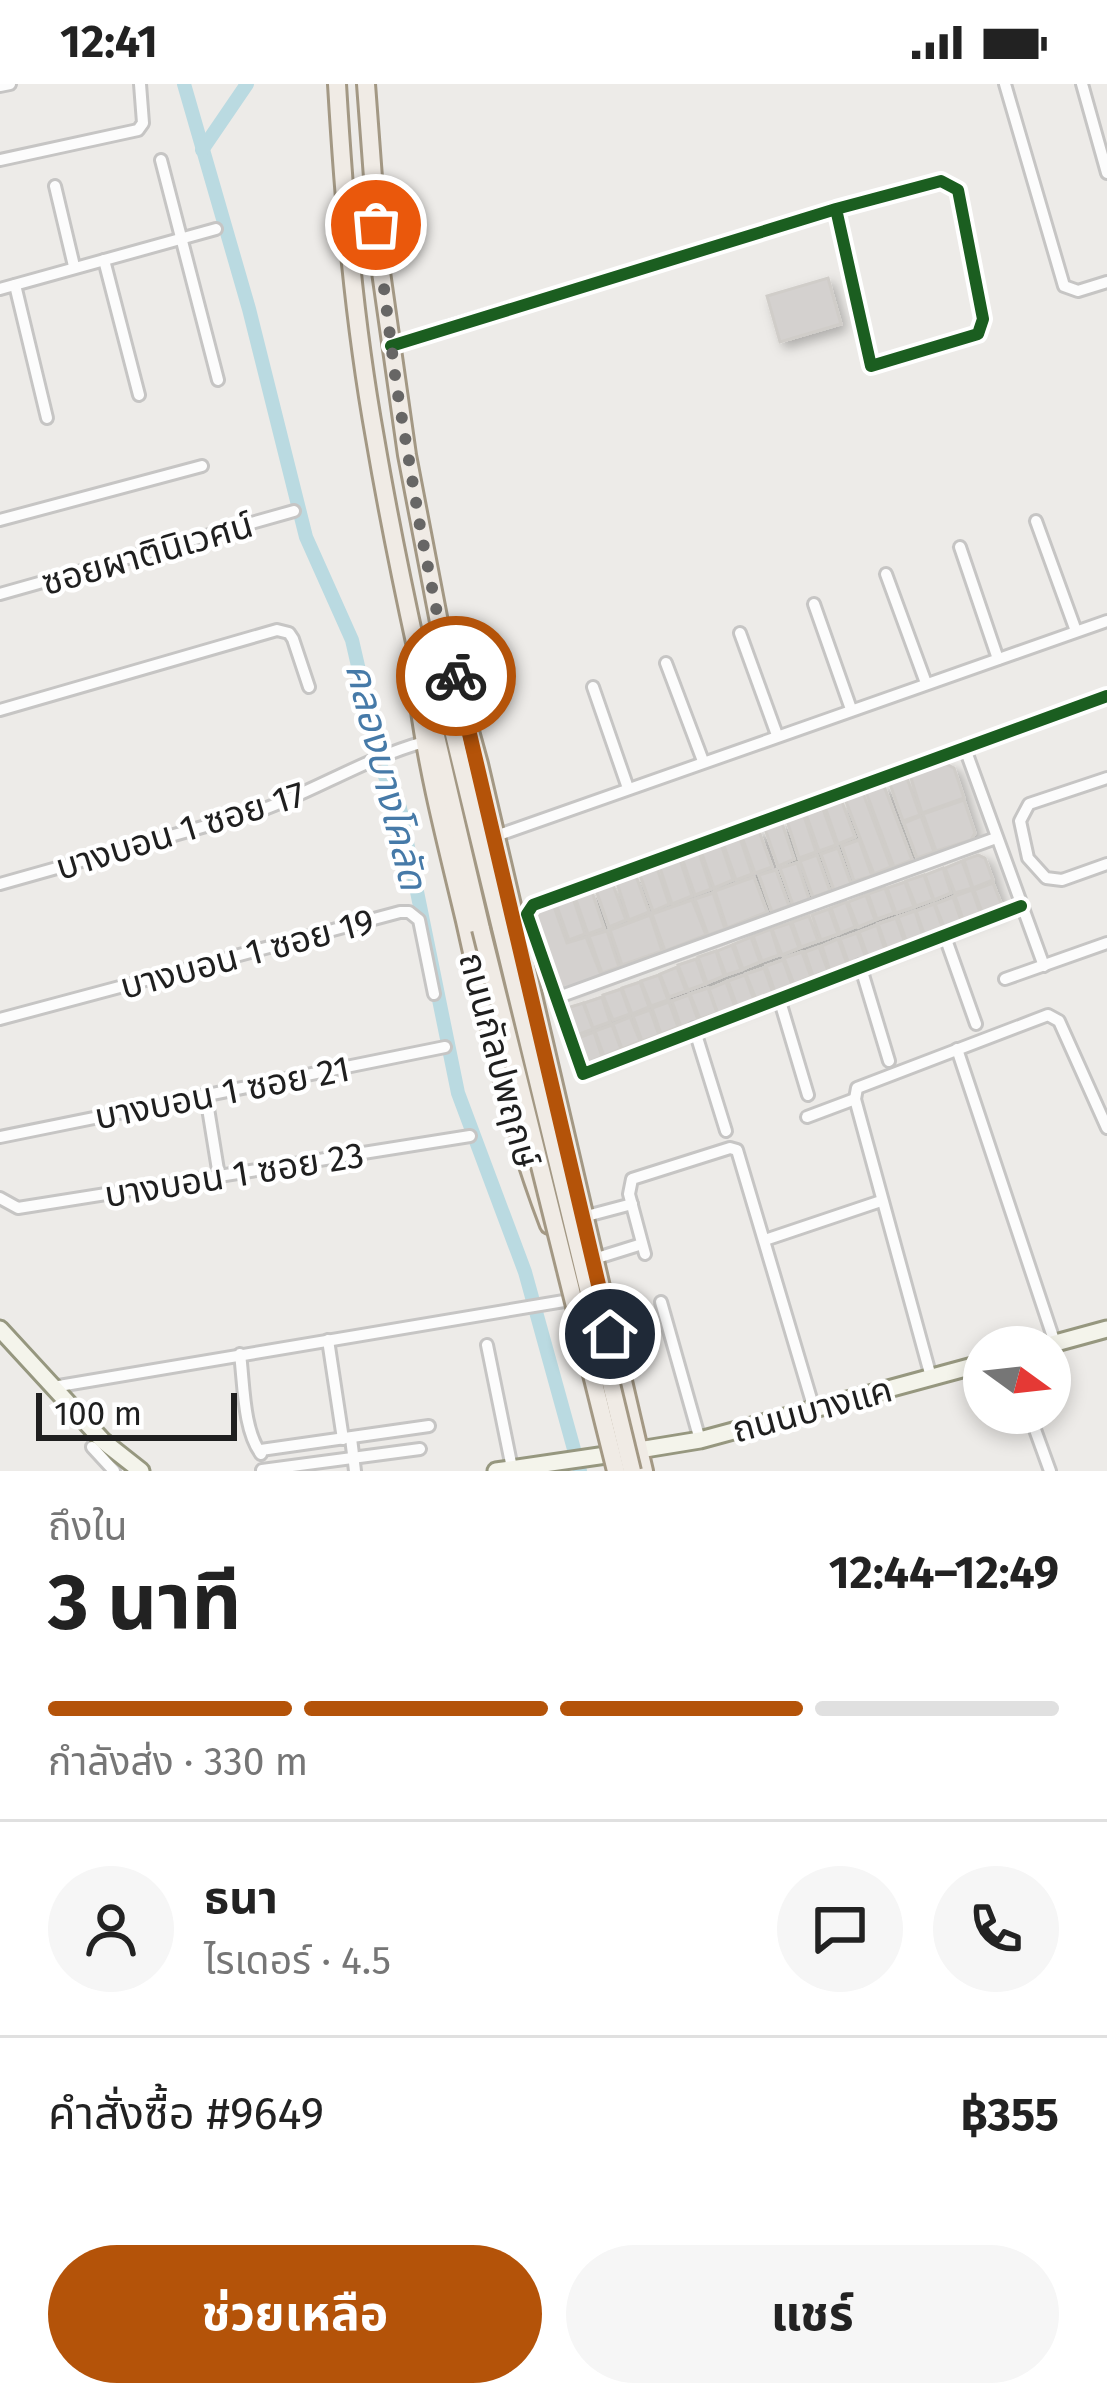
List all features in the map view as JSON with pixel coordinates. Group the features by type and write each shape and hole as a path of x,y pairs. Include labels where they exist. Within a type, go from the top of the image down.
{"main road":[{"name":"ถนนกัลปพฤกษ์","path":"337,84 362,357 415,643 611,1466"},
{"name":"ถนนกัลปพฤกษ์","path":"365,84 391,346 443,643 466,712 644,1471"},
{"name":"ถนนกัลปพฤกษ์","path":"415,643 414,675 424,742 498,1068 554,1239 562,1302 611,1466"},
{"name":"ถนนกัลปพฤกษ์","path":"443,643 444,693 632,1471"},
{"path":"518,1139 537,1144 555,1138 563,1128"},
{"path":"0,1329 103,1441 141,1471"},
{"path":"1071,1339 1107,1329"},
{"name":"ถนนบางแค","path":"639,1450 700,1440 963,1369"},
{"path":"504,1469 566,1463 611,1466 639,1450"}],"street":[{"path":"0,86 10,84"},
{"path":"0,160 137,130 142,124 140,84"},
{"path":"1005,84 1064,286 1078,291 1107,282"},
{"path":"1082,84 1107,173"},
{"path":"160,160 218,380"},
{"path":"447,327 836,209 938,181 956,188 983,319 978,334 871,366 836,209"},
{"path":"55,186 74,266"},
{"path":"0,289 216,229"},
{"path":"104,260 139,394"},
{"path":"15,285 46,418"},
{"path":"391,346 425,334"},
{"path":"0,520 202,466"},
{"name":"ซอยผาตินิเวศน์","path":"0,594 294,511"},
{"path":"1036,521 1076,631"},
{"path":"960,547 998,658"},
{"path":"886,574 926,683"},
{"path":"814,604 850,710"},
{"path":"496,836 1107,621"},
{"path":"0,710 278,630 293,639 309,687"},
{"path":"740,633 777,735"},
{"path":"666,663 703,760"},
{"path":"593,687 628,788"},
{"path":"1021,906 583,1074 528,919 528,908 533,905 1107,696"},
{"name":"บางบอน 1 ซอย 17","path":"0,884 259,812 374,759 424,742"},
{"path":"964,746 1044,965"},
{"path":"1107,778 1024,808 1020,821 1028,858 1039,874 1053,880 1107,864"},
{"path":"556,998 999,844 1023,842"},
{"path":"1006,866 1028,858"},
{"name":"บางบอน 1 ซอย 19","path":"0,1019 400,912 419,920 434,994"},
{"path":"944,934 976,1024"},
{"path":"1005,979 1107,943"},
{"path":"860,965 889,1061"},
{"path":"779,998 808,1095"},
{"path":"931,1377 881,1202 855,1099 857,1088 1041,1015 1053,1016 1107,1128"},
{"path":"694,1028 726,1131"},
{"name":"บางบอน 1 ซอย 21","path":"0,1138 445,1047"},
{"path":"957,1049 1042,1326"},
{"path":"206,1096 219,1176"},
{"path":"807,1117 855,1099"},
{"name":"บางบอน 1 ซอย 23","path":"0,1198 18,1208 470,1136"},
{"path":"593,1259 643,1249 630,1185 639,1174 736,1150 814,1409"},
{"path":"765,1240 881,1202"},
{"path":"583,1217 632,1204"},
{"path":"53,1387 562,1302"},
{"path":"661,1302 700,1440"},
{"path":"328,1340 354,1465"},
{"path":"487,1345 504,1469"},
{"path":"240,1354 262,1470 354,1465 420,1449"},
{"path":"261,1450 429,1426"},
{"path":"1037,1434 1050,1471"},
{"path":"92,1447 114,1471"}],"building":[{"path":"828,278 841,324 780,342 767,296"},
{"path":"946,764 954,768 964,798 922,813 910,775"},
{"path":"907,778 920,815 903,821 890,784"},
{"path":"884,786 912,860 894,867 866,792"},
{"path":"863,793 891,867 874,874 845,799"},
{"path":"964,800 975,833 971,840 936,851 923,814"},
{"path":"842,802 855,837 838,844 825,807"},
{"path":"823,809 836,845 819,851 806,814"},
{"path":"804,816 816,852 799,858 787,821"},
{"path":"921,816 934,852 917,858 904,823"},
{"path":"782,823 794,859 778,866 765,829"},
{"path":"759,831 772,867 755,873 742,837"},
{"path":"740,838 752,874 736,880 723,843"},
{"path":"859,840 872,876 854,881 842,846"},
{"path":"721,844 733,880 714,888 701,851"},
{"path":"838,848 851,884 834,890 821,854"},
{"path":"699,853 711,889 695,895 682,858"},
{"path":"817,855 830,891 813,897 800,861"},
{"path":"978,855 985,858 993,880 973,888 964,860"},
{"path":"680,860 692,896 672,904 660,868"},
{"path":"962,861 972,888 955,893 945,868"},
{"path":"797,863 809,899 793,905 780,868"},
{"path":"657,868 669,904 653,911 640,875"},
{"path":"943,868 951,893 934,900 925,875"},
{"path":"776,870 789,906 772,912 759,875"},
{"path":"924,875 933,900 916,906 906,881"},
{"path":"636,876 649,912 629,920 617,883"},
{"path":"754,877 767,912 727,928 715,891"},
{"path":"905,882 914,907 896,913 887,888"},
{"path":"993,883 999,910 983,915 974,890"},
{"path":"613,885 626,920 609,927 596,890"},
{"path":"885,888 894,913 877,919 868,894"},
{"path":"972,890 981,915 964,922 955,896"},
{"path":"592,892 604,928 588,934 575,897"},
{"path":"713,893 725,929 708,935 695,899"},
{"path":"866,895 875,920 858,927 848,902"},
{"path":"953,897 962,923 945,929 935,904"},
{"path":"573,898 585,934 569,940 556,904"},
{"path":"692,900 706,935 665,951 652,914"},
{"path":"846,902 855,927 840,933 831,908"},
{"path":"553,904 567,943 586,937 601,975 565,989 557,984 532,917 536,910"},
{"path":"934,904 943,929 925,936 916,911"},
{"path":"829,909 838,934 821,940 812,915"},
{"path":"915,911 923,936 907,943 898,917"},
{"path":"650,915 662,951 622,965 610,930"},
{"path":"809,916 818,941 801,947 792,922"},
{"path":"896,918 905,943 887,949 878,924"},
{"path":"790,923 799,948 782,955 772,929"},
{"path":"877,925 885,950 868,957 859,932"},
{"path":"771,929 779,955 762,961 753,936"},
{"path":"607,931 619,967 602,973 589,936"},
{"path":"857,933 866,958 849,964 840,939"},
{"path":"751,937 760,962 743,969 734,944"},
{"path":"838,939 847,964 830,971 822,946"},
{"path":"732,945 741,970 726,975 717,951"},
{"path":"819,947 828,971 813,976 805,952"},
{"path":"716,951 724,976 707,983 698,957"},
{"path":"802,952 811,977 794,984 784,958"},
{"path":"696,959 705,984 688,990 678,965"},
{"path":"783,960 792,985 775,992 766,966"},
{"path":"677,967 686,991 669,997 660,974"},
{"path":"764,968 773,993 756,999 746,974"},
{"path":"659,975 668,1000 651,1006 641,981"},
{"path":"745,975 754,1000 737,1006 728,981"},
{"path":"640,982 649,1007 632,1014 622,988"},
{"path":"726,982 735,1007 718,1014 709,989"},
{"path":"708,988 717,1013 700,1019 690,994"},
{"path":"621,989 630,1014 613,1020 603,995"},
{"path":"689,995 698,1020 681,1027 672,1001"},
{"path":"602,997 610,1022 593,1028 584,1003"},
{"path":"669,1002 678,1027 661,1034 652,1008"},
{"path":"583,1003 593,1029 577,1035 567,1008"},
{"path":"650,1010 659,1035 642,1041 633,1016"},
{"path":"630,1017 640,1041 622,1049 613,1024"},
{"path":"612,1025 621,1049 604,1056 595,1031"},
{"path":"594,1032 602,1057 587,1063 578,1038"}],"waterway":[{"name":"คลองบางโคลัด","path":"184,84 249,309 306,537 352,640 382,770 400,808 458,1093 525,1272 580,1471"},
{"path":"202,150 247,84"}],"tunnel":[{"path":"425,335 447,327"}],"cycle path":[{"path":"391,346 836,209 941,181 958,190 983,319 978,334 871,366 836,209"},
{"path":"1021,906 583,1074 527,914 533,905 1107,696"}],"way so far":[{"path":"376,225 421,532 443,643 456,676"}],"route":[{"path":"456,676 610,1334"}]}
